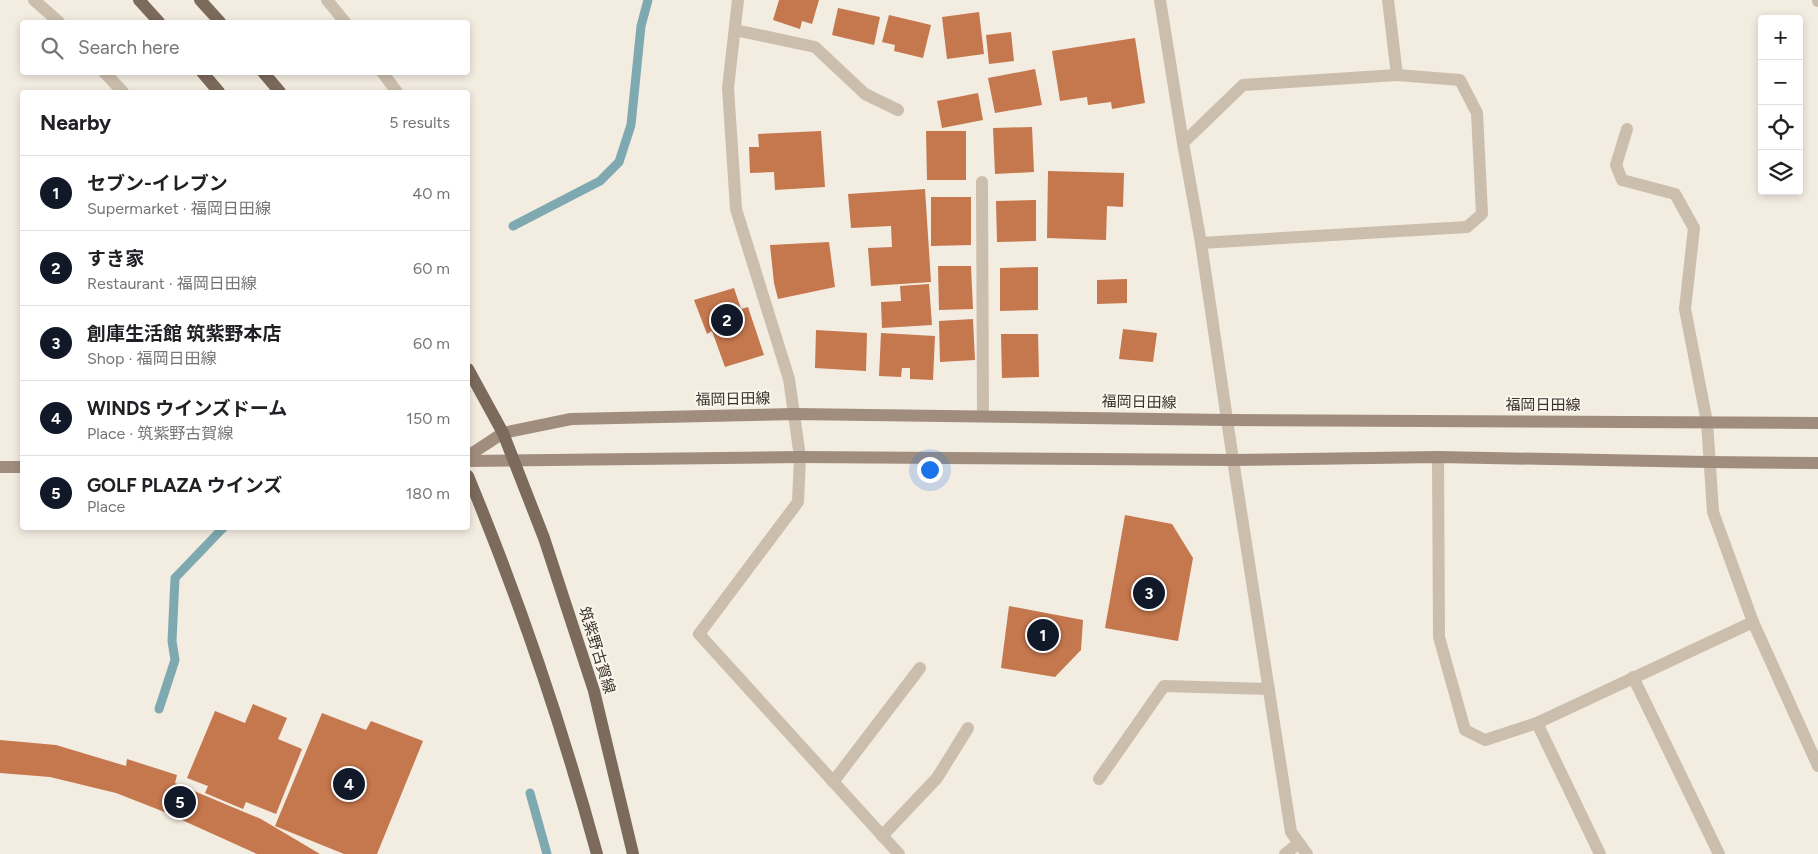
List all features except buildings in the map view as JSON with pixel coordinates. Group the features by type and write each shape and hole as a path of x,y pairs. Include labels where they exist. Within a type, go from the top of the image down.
{"main road":[{"path":"138,0 157,20"},
{"path":"200,0 218,20"},
{"path":"204,75 216,90"},
{"path":"266,75 278,90"},
{"name":"筑紫野古賀線","path":"470,373 503,433 544,538 594,691 633,854"},
{"name":"福岡日田線","path":"470,455 503,433 571,419 794,414 1227,420 1818,423"},
{"path":"470,461 800,457 1233,460 1438,457 1818,463"},
{"path":"0,467 20,467"},
{"path":"470,481 491,532 575,774 596,854"}],"street":[{"path":"34,0 57,20"},
{"path":"327,0 343,20"},
{"path":"738,0 728,88 736,210 790,379 800,457 798,502 699,634 899,854"},
{"path":"1160,0 1201,244 1291,832 1307,854"},
{"path":"1388,0 1397,75"},
{"path":"735,30 815,47 865,94 898,110"},
{"path":"107,75 121,90"},
{"path":"384,75 396,90"},
{"path":"1183,143 1243,85 1397,75 1460,80 1477,113 1482,214 1468,227 1201,244"},
{"path":"1628,130 1616,165 1622,180 1675,194 1694,228 1685,309 1707,422 1708,462 1713,512 1753,622 1818,766"},
{"path":"982,182 983,416"},
{"path":"1438,457 1439,637 1466,730 1486,740 1537,723 1753,622"},
{"path":"833,782 920,668"},
{"path":"1633,677 1720,854"},
{"path":"1099,779 1164,686 1268,689"},
{"path":"1537,723 1600,854"},
{"path":"882,836 938,778 968,728"},
{"path":"1285,854 1299,843"}],"waterway":[{"path":"513,226 600,181 619,162 631,125 641,26 648,0"},
{"path":"159,709 175,660 172,641 175,578 221,530"},
{"path":"530,793 547,854"}],"place":[{"name":"すき家","path":"727,320"},
{"name":"創庫生活館 筑紫野本店","path":"1149,593"},
{"name":"セブン-イレブン","path":"1043,635"},
{"name":"WINDS ウインズドーム","path":"349,784"},
{"name":"GOLF PLAZA ウインズ","path":"180,802"}]}
